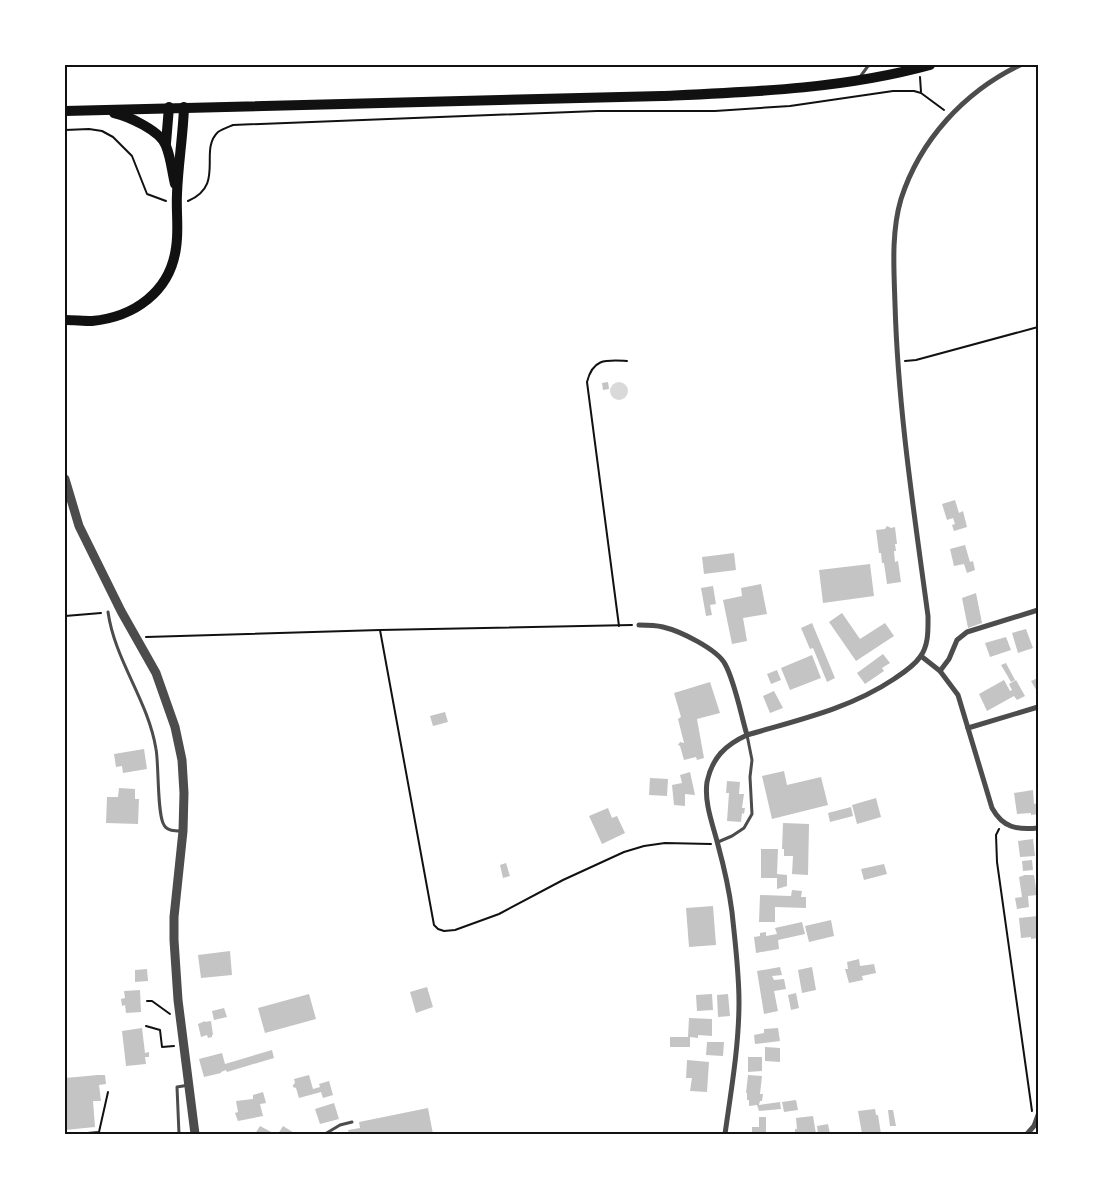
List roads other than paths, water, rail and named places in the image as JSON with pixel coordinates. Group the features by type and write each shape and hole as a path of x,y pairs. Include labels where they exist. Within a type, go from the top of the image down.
{"main road":[{"path":"65,111 662,96 818,87 930,65"},
{"path":"65,320 92,321 118,316 144,303 162,285 173,262 176,246 177,198 184,107"},
{"path":"169,108 166,143 177,198"},
{"path":"106,110 125,115 146,126 166,143"}],"street":[{"path":"725,1134 739,1022 739,1000 732,911 727,878 706,795 710,770 716,757 733,741 833,710 858,700 899,675 921,656 928,633 928,616 906,458 897,362 894,242 900,200 913,168 932,136 951,114 977,91 1020,65"},
{"path":"65,479 79,526 121,611 156,673 167,700 182,760 184,792 183,831 174,940 194,1134"},
{"path":"940,671 949,659 957,640 967,632 1038,610"},
{"path":"640,625 663,627 677,632 718,655 725,663 729,674 747,736"},
{"path":"921,656 940,671 958,695 992,808 1002,822 1016,828 1038,828"},
{"path":"968,728 1038,706"},
{"path":"1028,1134 1034,1126 1038,1115"}],"lane":[{"path":"858,80 868,66 871,65"},
{"path":"108,612 111,632 126,669 140,696 155,743 161,816 164,825 171,831 183,831"},
{"path":"718,842 744,828 752,814 750,777 752,760 747,736"},
{"path":"180,1134 176,1088 189,1085"},
{"path":"325,1134 340,1125 352,1122"}]}
